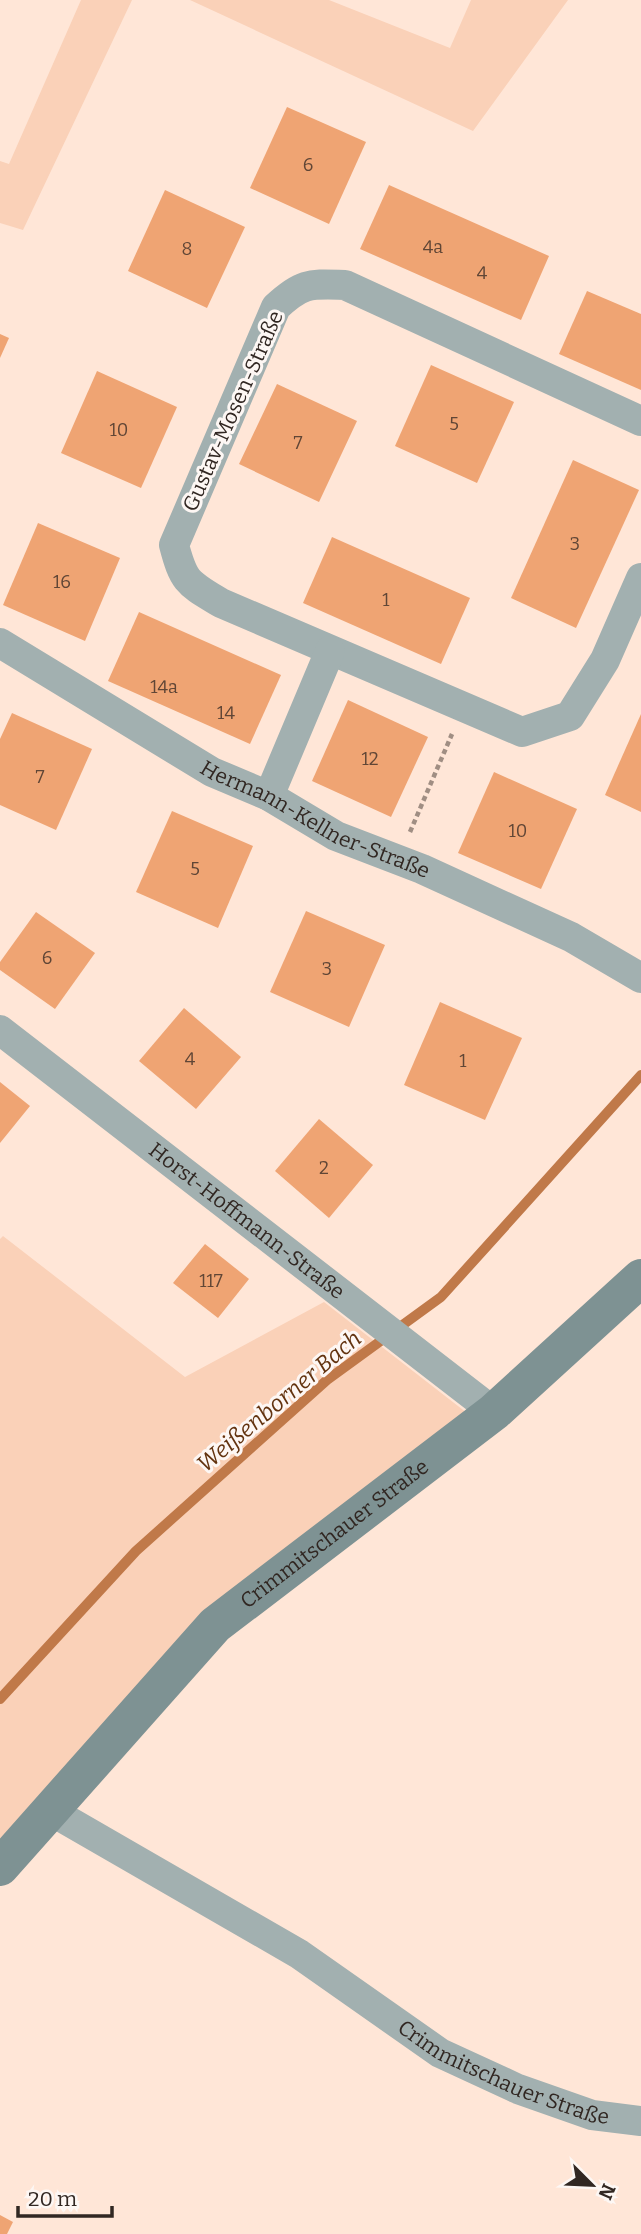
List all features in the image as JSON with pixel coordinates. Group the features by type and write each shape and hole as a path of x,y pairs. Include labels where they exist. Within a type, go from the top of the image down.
{"main road":[{"name":"Crimmitschauer Straße","path":"0,1867 215,1625 494,1412 641,1278"}],"street":[{"name":"Gustav-Mosen-Straße","path":"641,421 345,285 308,284 290,294 276,307 174,545 179,566 189,583 221,603 522,732 570,716 605,660 641,578"},
{"name":"Hermann-Kellner-Straße","path":"0,643 212,772 270,796 337,836 398,860 571,937 641,978"},
{"path":"270,796 330,651"},
{"name":"Horst-Hoffmann-Straße","path":"0,1030 494,1412"},
{"name":"Crimmitschauer Straße","path":"51,1811 299,1954 440,2053 518,2090 592,2115 641,2121"}],"path":[{"path":"398,860 464,708"}],"shaded area":[{"path":"81,0 132,0 23,230 0,223 0,161 9,164"},
{"path":"190,0 329,0 450,48 471,0 568,0 473,131"},
{"path":"3,1236 185,1377 324,1302 467,1413 215,1625 0,1869 0,1239"}],"building":[{"path":"287,107 366,142 329,224 250,188"},
{"path":"389,185 549,256 521,320 360,249"},
{"path":"165,190 245,227 207,308 128,271"},
{"path":"587,291 641,314 641,390 559,354"},
{"path":"0,334 9,338 0,358"},
{"path":"431,365 514,402 477,483 395,446"},
{"path":"97,371 177,407 141,488 61,453"},
{"path":"277,384 357,421 319,502 239,464"},
{"path":"573,460 639,490 576,628 511,598"},
{"path":"38,523 120,558 85,641 3,605"},
{"path":"332,537 470,598 441,664 303,603"},
{"path":"139,612 281,675 250,744 108,681"},
{"path":"348,700 428,737 391,817 312,781"},
{"path":"12,713 92,749 56,830 0,805 0,739"},
{"path":"641,714 641,812 605,795"},
{"path":"494,772 577,809 541,889 458,853"},
{"path":"172,811 253,846 218,928 136,892"},
{"path":"306,911 385,945 349,1027 270,992"},
{"path":"36,912 95,953 55,1009 0,970 0,962"},
{"path":"440,1002 522,1038 485,1120 404,1085"},
{"path":"184,1008 241,1057 196,1109 139,1061"},
{"path":"0,1082 30,1106 0,1143"},
{"path":"319,1119 373,1165 329,1218 275,1171"},
{"path":"205,1244 249,1279 218,1318 173,1283"},
{"path":"0,2215 13,2222 7,2234 0,2234"}],"waterway":[{"name":"Weißenborner Bach","path":"0,1699 136,1551 327,1380 441,1297 641,1075"}]}
